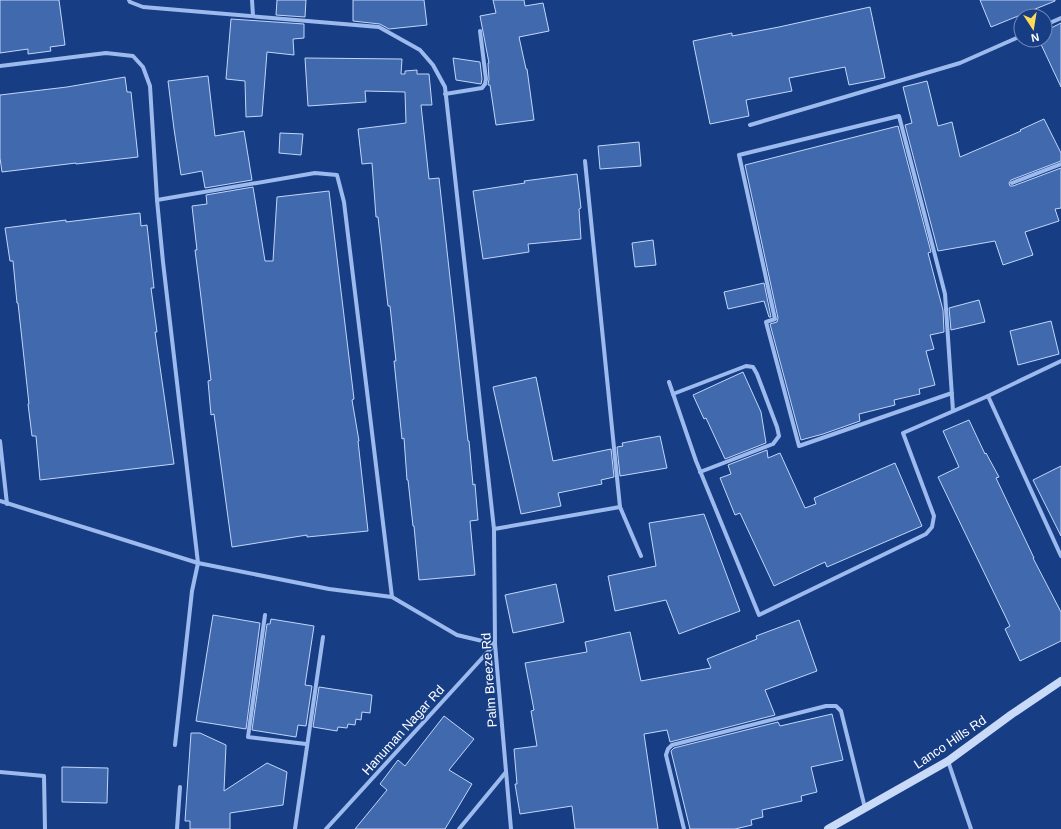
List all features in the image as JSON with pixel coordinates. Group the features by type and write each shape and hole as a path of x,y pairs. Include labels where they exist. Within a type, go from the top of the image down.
{"street":[{"name":"Palm Breeze Rd","path":"129,0 130,2 143,7 379,27 420,50 433,65 445,87 494,529 495,644 511,829"},
{"path":"252,0 252,16"},
{"path":"445,94 482,88 485,84 486,78 480,31"},
{"path":"750,125 960,63 1013,40"},
{"path":"0,66 106,53 133,56 143,67 150,86 157,200 163,262 198,563 192,591 175,745"},
{"path":"952,393 799,446 766,322 775,319 740,155 899,116 945,294 952,393 953,411"},
{"path":"585,161 620,507 641,556"},
{"path":"1012,183 1061,164"},
{"path":"157,200 315,173 337,175 344,202 392,597"},
{"path":"669,382 700,472 759,615 926,534 932,528 934,516 903,433 988,396 1061,361"},
{"path":"673,394 746,366 753,367 777,427 779,436 773,444 700,472"},
{"path":"988,396 1061,556"},
{"path":"0,440 7,504"},
{"path":"0,502 198,563 329,589 392,597 457,635 495,644"},
{"path":"494,529 620,507"},
{"path":"265,615 248,737 306,744"},
{"path":"295,829 306,744 323,637"},
{"name":"Hanuman Nagar Rd","path":"326,829 495,644"},
{"name":"Lanco Hills Rd","path":"828,829 948,761 1012,714 1061,681"},
{"path":"684,829 666,755 668,749 672,745 826,706 836,706 841,711 865,808"},
{"path":"948,761 971,829"},
{"path":"0,772 44,776 45,829"},
{"path":"458,829 506,772"},
{"path":"178,829 180,787"}],"building":[{"path":"0,0 59,0 65,45 50,47 51,51 28,54 28,49 0,53"},
{"path":"277,0 306,0 305,17 276,15"},
{"path":"353,0 424,0 427,25 389,29 380,24 353,21"},
{"path":"493,0 524,0 525,6 543,3 549,31 519,37 527,69 534,120 496,125 490,85 488,85 489,63 480,16 496,13"},
{"path":"980,0 1055,0 1038,8 1013,8 1013,18 991,27"},
{"path":"870,7 885,78 849,85 845,67 789,78 792,91 746,100 749,116 710,124 693,41 732,33 732,36 779,27"},
{"path":"231,19 304,24 304,38 293,39 294,55 267,52 262,116 246,117 245,81 226,79"},
{"path":"1061,23 1061,87 1043,48 1053,48 1053,27"},
{"path":"305,58 402,59 401,74 405,74 405,71 417,70 417,74 429,74 432,105 421,105 429,179 439,178 473,485 475,484 478,520 470,521 475,575 419,580 414,526 407,480 404,438 402,439 390,306 388,306 378,217 376,217 372,163 362,164 358,129 406,123 405,92 365,91 366,102 308,106"},
{"path":"453,58 480,62 482,79 481,84 456,80"},
{"path":"208,76 215,136 244,131 252,180 205,188 202,171 181,175 168,81"},
{"path":"125,77 127,92 131,92 138,157 2,172 0,158 0,95 67,87"},
{"path":"927,81 938,126 952,122 960,157 1021,131 1020,130 1044,119 1061,153 1061,161 1011,180 1009,183 1010,186 1013,186 1061,168 1061,208 1055,209 1059,221 1025,232 1033,255 1003,265 995,241 938,251 905,125 912,123 903,87"},
{"path":"898,126 931,252 928,253 943,310 944,332 930,335 934,349 926,351 935,385 919,389 920,394 894,400 895,405 859,414 860,421 801,440 770,324 777,322 778,318 745,165"},
{"path":"280,133 303,134 301,155 279,153"},
{"path":"639,142 641,166 600,169 598,146"},
{"path":"577,174 581,208 579,209 581,239 528,244 529,252 483,259 473,191 525,183 524,181"},
{"path":"253,187 265,261 273,261 277,197 329,191 354,399 352,400 359,441 368,531 307,537 307,535 232,547 214,414 211,415 208,381 211,380 195,250 197,250 192,206 207,204 206,195"},
{"path":"140,213 141,226 147,225 154,288 151,288 157,332 155,332 174,464 40,480 36,436 32,436 28,404 13,261 10,261 5,228 66,220 66,222"},
{"path":"653,240 656,265 635,267 632,243"},
{"path":"764,283 771,317 769,317 764,301 728,309 724,292"},
{"path":"979,300 985,322 951,330 949,308"},
{"path":"1051,321 1059,354 1018,365 1010,331"},
{"path":"743,372 761,412 766,443 725,459 706,418 704,419 693,395"},
{"path":"536,377 553,461 611,449 614,477 601,480 602,484 558,493 561,506 521,514 493,387"},
{"path":"969,420 985,454 986,453 999,477 996,478 1033,558 1061,612 1061,641 1020,661 1005,629 1010,626 938,477 959,467 943,431"},
{"path":"660,436 667,468 620,476 617,447 623,446 622,443"},
{"path":"767,450 768,458 780,453 805,508 816,504 814,498 895,463 922,526 827,567 825,562 774,586 740,513 735,515 720,478 731,474 728,465"},
{"path":"1061,466 1061,536 1033,480"},
{"path":"704,514 740,611 679,634 666,600 615,611 608,576 656,566 649,523"},
{"path":"556,584 564,622 513,633 505,595"},
{"path":"213,615 260,623 246,729 196,721"},
{"path":"271,619 314,626 305,685 312,686 306,726 298,725 296,737 252,730 267,624 270,624"},
{"path":"799,620 817,671 765,690 775,715 670,742 667,730 644,734 658,829 575,829 572,806 520,814 515,784 517,784 514,749 537,746 531,711 534,710 525,663 587,652 585,642 630,632 641,681 711,668 707,659 757,639 756,636"},
{"path":"319,687 372,695 370,713 362,712 361,720 356,719 355,725 348,724 347,728 338,727 337,731 313,727"},
{"path":"832,714 843,760 811,767 817,792 801,796 802,801 762,810 763,817 751,820 752,825 735,829 690,829 671,751 674,748 778,722 780,726"},
{"path":"444,716 474,739 449,770 472,784 445,829 355,829 387,790 380,784 398,760 405,766"},
{"path":"191,733 200,733 226,745 224,791 267,763 287,772 283,805 230,813 230,829 190,829 190,821 185,821"},
{"path":"62,767 108,768 107,803 62,802"}]}
